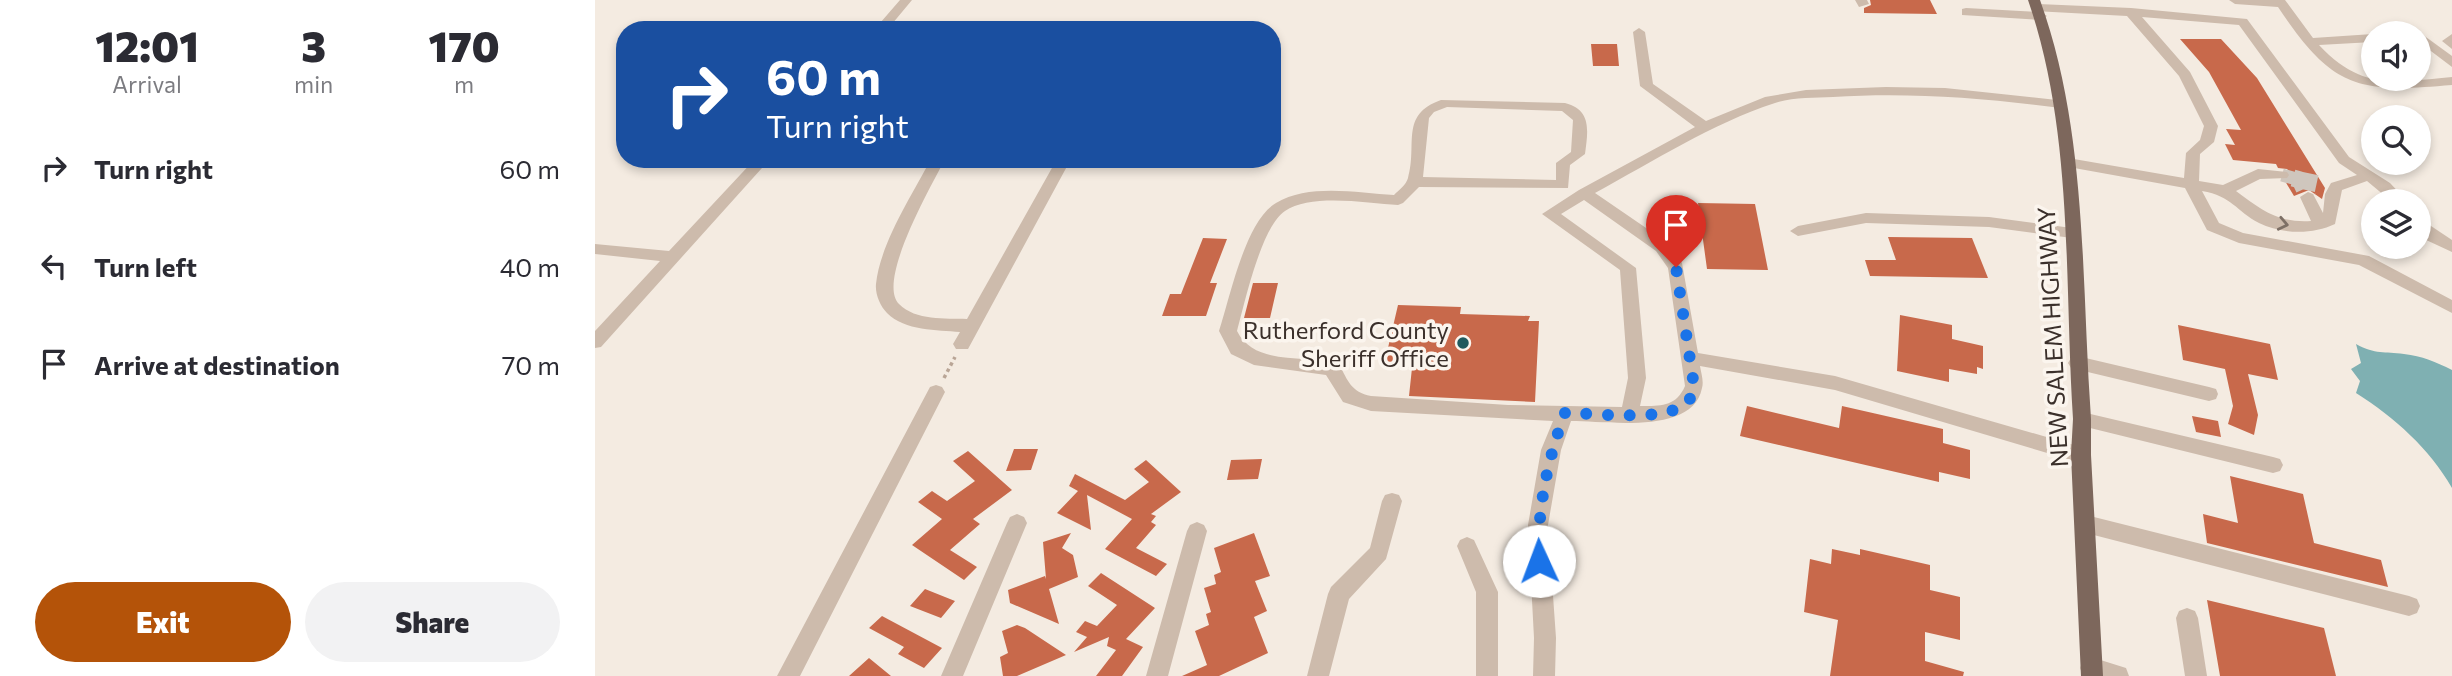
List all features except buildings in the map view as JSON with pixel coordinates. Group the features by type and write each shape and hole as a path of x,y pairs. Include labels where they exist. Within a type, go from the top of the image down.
{"main road":[{"name":"NEW SALEM HIGHWAY","path":"2038,8 2061,104 2068,163 2082,419 2081,455 2087,524 2091,672"}],"street":[{"path":"888,21 906,0"},
{"path":"2235,0 2280,2 2309,42 2342,72 2361,82 2387,85 2452,81"},
{"path":"1966,12 2038,8 2131,12 2242,22 2344,160 2361,170"},
{"path":"2131,12 2185,75 2211,126 2207,142 2193,153 2191,184 2213,226 2239,238 2363,260 2452,307"},
{"path":"1639,32 1647,86 1706,128"},
{"path":"2452,38 2448,41 2452,45"},
{"path":"2309,42 2361,39"},
{"path":"2431,45 2452,62"},
{"path":"1629,415 1637,378 1628,268 1550,215 1584,193 1706,128 1773,99 1825,93 1897,91 2002,96 2061,104"},
{"path":"1415,182 1563,185 1584,193 1662,247 1676,267 1694,386 1688,401 1672,411 1629,415 1565,413 1400,406 1355,401 1341,388 1333,369 1260,360 1237,349 1228,331 1251,256 1269,216 1279,207 1299,200 1398,200 1415,182 1422,118 1429,109 1446,103 1471,102 1565,107 1577,112 1582,120 1578,155 1563,163 1563,185"},
{"path":"2068,163 2225,190 2264,219 2302,227 2329,220 2333,209 2333,192 2330,186 2356,182 2366,175"},
{"path":"595,342 755,168"},
{"path":"934,168 892,258 884,285 887,302 898,314 919,321 971,326"},
{"path":"962,344 1059,168"},
{"path":"2225,190 2258,174 2282,175"},
{"path":"2368,175 2388,189"},
{"path":"2308,197 2320,224"},
{"path":"1798,231 1866,218 1989,222 2071,233"},
{"path":"2431,236 2452,247"},
{"path":"595,265 603,250 674,257"},
{"path":"1691,358 1835,383 2081,455"},
{"path":"2077,363 2209,394"},
{"path":"788,676 936,392"},
{"path":"1544,676 1545,638 1538,525 1551,450 1565,413"},
{"path":"2082,419 2273,465"},
{"path":"1318,676 1339,594 1379,553 1392,501"},
{"path":"952,676 1017,523"},
{"path":"2087,524 2409,606"},
{"path":"1157,676 1197,531"},
{"path":"1467,546 1487,592 1487,676"},
{"path":"2187,618 2196,676"},
{"path":"2091,672 2118,676"}],"path":[{"path":"936,392 962,344"}],"water":[{"path":"2356,344 2375,351 2423,358 2452,370 2452,488 2433,460 2410,435 2356,393 2360,381 2351,369 2361,363"}],"tunnel":[{"path":"2282,175 2300,180"},
{"path":"2293,178 2300,180"},
{"path":"2300,180 2323,185"},
{"path":"2300,180 2308,197"}],"place":[{"name":"Rutherford County Sheriff Office","path":"1463,343"}],"route":[{"path":"1539,561 1538,525 1551,450 1565,413 1640,415 1672,411 1688,401 1694,386 1681,283 1676,267"}]}
